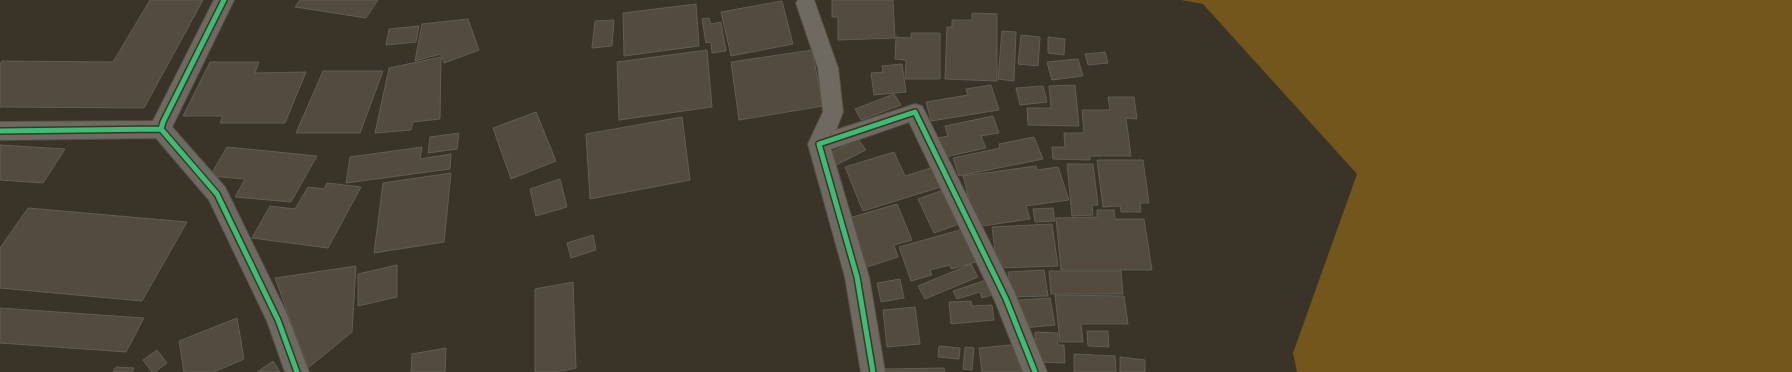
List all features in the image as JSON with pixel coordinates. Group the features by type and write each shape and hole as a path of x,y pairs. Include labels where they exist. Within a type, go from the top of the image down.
{"street":[{"path":"161,129 163,122 224,0"},
{"path":"806,3 828,68 833,112 819,144 857,277 873,372"},
{"path":"819,144 915,112 1006,299 1036,372"},
{"path":"0,131 161,129 217,194 278,320 297,372"}],"shaded area":[{"path":"1181,0 1792,0 1792,372 1297,372 1293,353 1357,174 1203,4"}],"building":[{"path":"150,0 203,0 144,108 0,107 0,64 2,61 113,62"},
{"path":"300,0 378,0 366,18 295,7"},
{"path":"832,0 893,0 895,38 838,40 838,17 832,17"},
{"path":"782,1 793,44 731,56 721,12"},
{"path":"696,4 699,46 624,56 623,13"},
{"path":"972,13 997,14 997,81 945,79 947,27 952,27 952,20 972,20"},
{"path":"709,18 711,24 721,22 726,51 712,53 711,42 706,43 702,19"},
{"path":"468,19 479,50 444,63 441,54 415,61 422,24"},
{"path":"614,20 612,46 592,48 595,21"},
{"path":"419,26 416,42 386,45 389,29"},
{"path":"1002,31 1016,32 1014,81 998,79"},
{"path":"911,33 940,33 940,79 905,79 906,60 895,59 896,37 911,38"},
{"path":"1021,35 1040,37 1038,66 1018,64"},
{"path":"1048,37 1065,39 1064,55 1048,53"},
{"path":"707,50 712,107 619,120 617,62"},
{"path":"812,50 823,106 739,120 731,62"},
{"path":"1105,52 1108,63 1088,65 1085,54"},
{"path":"441,57 440,119 413,122 411,130 375,133 389,68"},
{"path":"1078,59 1083,76 1052,80 1047,62"},
{"path":"210,62 259,62 255,73 306,72 285,123 220,123 223,116 183,116"},
{"path":"902,64 906,92 874,95 871,73 883,72 882,66"},
{"path":"323,71 383,71 360,133 296,133"},
{"path":"991,85 999,110 931,121 926,102 968,95 966,89"},
{"path":"1075,85 1079,126 1028,125 1027,108 1051,108 1049,86"},
{"path":"1043,86 1047,102 1020,105 1016,88"},
{"path":"894,94 901,105 861,120 855,109"},
{"path":"1108,97 1134,97 1137,119 1126,118 1131,156 1090,156 1090,160 1053,159 1052,147 1065,147 1064,133 1084,133 1082,110 1110,110"},
{"path":"536,112 556,161 511,179 493,128"},
{"path":"993,116 999,133 981,136 986,148 945,157 938,138 948,136 945,126"},
{"path":"682,117 690,180 590,199 586,134"},
{"path":"459,133 457,149 428,153 430,137"},
{"path":"1034,137 1043,159 959,176 953,158 1000,148 999,144"},
{"path":"858,139 866,150 836,165 828,154"},
{"path":"0,145 65,149 43,183 0,180"},
{"path":"227,147 317,156 291,202 235,197 245,179 210,176"},
{"path":"422,147 420,159 451,154 450,169 346,183 350,157"},
{"path":"894,152 905,176 934,167 944,186 863,211 845,167"},
{"path":"1097,160 1143,160 1149,203 1140,203 1141,212 1121,212 1120,206 1103,207"},
{"path":"1067,164 1093,164 1098,205 1092,205 1093,215 1072,216"},
{"path":"1036,166 1037,170 1058,167 1069,200 1026,206 1030,219 976,227 963,176"},
{"path":"451,173 444,242 374,253 383,183"},
{"path":"560,179 567,207 536,216 530,189"},
{"path":"327,183 361,187 328,248 252,238 270,206 295,209 308,187 324,189"},
{"path":"946,189 962,223 934,233 918,199"},
{"path":"897,204 912,240 894,245 898,257 867,267 849,218"},
{"path":"28,208 187,222 142,301 0,288 0,248"},
{"path":"1053,208 1055,221 1035,222 1033,209"},
{"path":"1097,210 1114,210 1115,219 1144,219 1152,270 1061,270 1056,218 1097,217"},
{"path":"1052,224 1058,266 997,268 992,227"},
{"path":"967,228 980,261 951,269 950,265 930,270 932,275 911,281 899,247"},
{"path":"593,235 596,250 571,258 567,243"},
{"path":"971,264 978,277 925,299 918,286"},
{"path":"397,265 397,297 358,306 358,274"},
{"path":"356,266 352,332 308,368 275,278"},
{"path":"1044,270 1048,296 1011,297 1008,272"},
{"path":"1049,271 1121,271 1123,294 1051,294"},
{"path":"900,279 904,298 881,302 877,283"},
{"path":"989,279 995,294 982,298 980,292 957,299 953,291"},
{"path":"573,282 576,368 557,372 535,372 535,289"},
{"path":"1055,295 1124,296 1128,324 1081,324 1083,342 1060,342"},
{"path":"1050,298 1055,325 1023,328 1019,300"},
{"path":"971,301 972,306 992,305 994,320 951,324 949,302"},
{"path":"915,307 920,344 887,347 883,310"},
{"path":"0,308 144,318 126,352 0,343"},
{"path":"237,318 244,359 214,372 184,372 179,341"},
{"path":"1087,331 1108,331 1109,347 1088,346"},
{"path":"1035,332 1058,333 1058,345 1064,345 1065,363 1036,362"},
{"path":"1021,344 1026,372 982,372 979,348"},
{"path":"939,346 960,348 959,359 938,357"},
{"path":"965,347 974,348 972,370 963,369"},
{"path":"446,348 445,372 411,372 412,354"},
{"path":"157,350 167,363 155,372 152,372 143,360"},
{"path":"1074,354 1115,356 1116,372 1074,372"},
{"path":"1120,357 1145,360 1145,372 1120,372"},
{"path":"273,361 280,372 257,372"},
{"path":"116,367 134,368 132,372 113,372"},
{"path":"944,368 945,372 885,372 885,369"}],"cycle path":[{"path":"0,131 161,129 163,122 224,0"},
{"path":"873,372 857,277 819,144 915,112 1006,299 1035,372"},
{"path":"161,129 217,194 278,320 297,372"}]}
